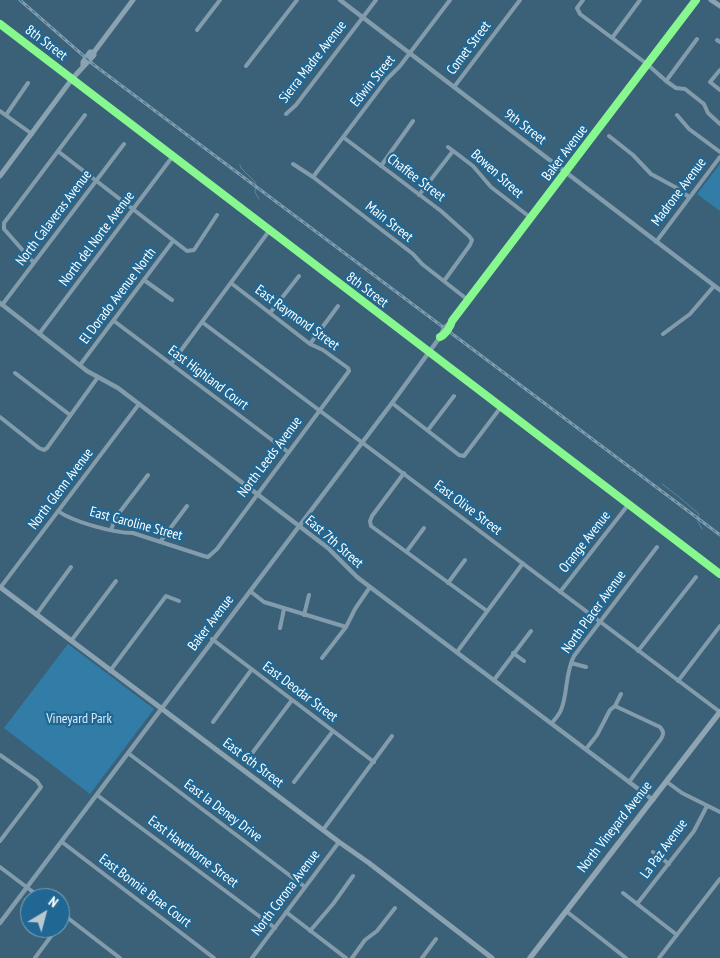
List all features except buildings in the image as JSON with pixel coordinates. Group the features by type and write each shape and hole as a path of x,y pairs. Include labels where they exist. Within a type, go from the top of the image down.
{"main road":[{"path":"0,176 83,66 82,62 90,52 94,52 133,0"},
{"path":"712,0 720,6"},
{"name":"East 6th Street","path":"0,588 369,863 492,958"},
{"name":"North Vineyard Avenue","path":"530,958 720,712"}],"street":[{"path":"197,30 220,0"},
{"path":"246,66 297,0"},
{"name":"9th Street","path":"340,0 720,290"},
{"name":"Sierra Madre Avenue","path":"286,114 296,105 376,0"},
{"name":"Edwin Street","path":"313,177 450,0"},
{"name":"Comet Street","path":"454,87 520,0"},
{"path":"583,0 578,5 578,11 666,81 676,88 685,89 704,104 708,114 719,121"},
{"path":"612,38 640,0"},
{"name":"Baker Avenue","path":"0,923 392,403 440,337 444,328 452,321 696,0"},
{"name":"8th Street","path":"0,24 720,574"},
{"path":"666,81 697,39"},
{"path":"720,70 710,82 720,90"},
{"path":"6,115 28,82"},
{"path":"0,111 32,134"},
{"path":"677,115 689,129 720,152"},
{"path":"34,263 4,228 4,223 85,116"},
{"path":"381,166 413,121"},
{"path":"609,136 633,155 651,174 689,197"},
{"name":"Chaffee Street","path":"343,137 420,195 470,236 472,240 470,245 444,281"},
{"name":"North Calaveras Avenue","path":"1,304 124,144"},
{"name":"Bowen Street","path":"448,147 473,166 491,187 531,218"},
{"path":"420,195 453,151"},
{"path":"58,152 187,251 191,252 194,250 217,215"},
{"name":"North del Norte Avenue","path":"39,334 173,156"},
{"name":"Madrone Avenue","path":"656,242 720,157"},
{"name":"Main Street","path":"293,164 313,177 413,254 468,300"},
{"path":"171,364 269,230"},
{"name":"El Dorado Avenue North","path":"80,365 174,241"},
{"path":"270,313 298,276"},
{"path":"144,280 172,300"},
{"name":"East Raymond Street","path":"231,283 310,344 323,350 350,370"},
{"path":"663,334 690,314 714,286"},
{"name":"East 7th Street","path":"1,304 80,365 118,388 299,526 334,554 357,577 653,800"},
{"path":"310,344 338,306"},
{"name":"East Highland Court","path":"114,321 288,452"},
{"name":"East Olive Street","path":"202,322 319,412 404,473 720,712"},
{"name":"North Leeds Avenue","path":"208,556 216,549 350,370"},
{"path":"14,373 70,415"},
{"path":"0,417 44,450 98,377"},
{"path":"428,430 454,396"},
{"path":"392,403 459,455 464,456 501,407"},
{"name":"North Glenn Avenue","path":"0,588 139,404"},
{"path":"404,473 370,521 371,526 487,611"},
{"path":"111,530 116,517 148,475"},
{"name":"Orange Avenue","path":"560,592 628,505"},
{"path":"160,542 187,506"},
{"name":"East Caroline Street","path":"58,511 66,517 208,556"},
{"path":"407,551 424,528"},
{"name":"North Placer Avenue","path":"552,724 560,712 570,662 657,547"},
{"path":"448,583 465,560"},
{"path":"457,652 523,564"},
{"path":"36,614 71,567"},
{"path":"638,651 696,577"},
{"path":"71,641 116,581"},
{"path":"322,658 346,627 370,587"},
{"path":"250,591 264,602 346,627"},
{"path":"304,615 309,595"},
{"path":"110,671 166,596 180,601"},
{"path":"280,628 284,609"},
{"path":"678,681 720,626"},
{"path":"494,680 531,631"},
{"name":"East Deodar Street","path":"212,640 374,762"},
{"path":"513,653 524,661"},
{"path":"570,662 586,667"},
{"path":"213,722 252,669"},
{"path":"586,749 597,736 610,710 615,706 622,694"},
{"path":"254,752 292,700"},
{"path":"615,706 660,727 664,734 629,782"},
{"path":"294,782 333,731"},
{"path":"323,830 392,736"},
{"name":"East la Deney Drive","path":"128,753 305,887"},
{"path":"0,764 2,757 38,782 41,787 0,842"},
{"path":"667,782 682,793 720,812"},
{"name":"East Hawthorne Street","path":"97,795 275,928"},
{"name":"La Paz Avenue","path":"637,904 694,831 707,806"},
{"name":"East Bonnie Brae Court","path":"62,842 214,958"},
{"name":"North Corona Avenue","path":"252,958 339,842"},
{"path":"653,852 669,864"},
{"path":"0,868 26,887"},
{"path":"310,931 354,876"},
{"path":"659,958 720,879"},
{"path":"622,893 677,935"},
{"path":"352,958 366,940 378,931 394,908"},
{"path":"566,911 626,958"},
{"path":"286,912 346,958"},
{"path":"70,919 120,958"},
{"path":"35,958 50,938"},
{"path":"422,958 436,939"}],"green space":[{"path":"720,164 720,211 697,194"},
{"name":"Vineyard Park","path":"68,644 154,709 90,794 4,728"}],"waterway":[{"path":"240,165 256,183 255,192 259,199"},
{"path":"662,484 699,514 698,522 702,529"}],"railway":[{"path":"20,0 94,65 720,535"}],"cycle path":[{"path":"440,337 448,330 452,321 696,0"},
{"path":"0,24 720,574"}]}
